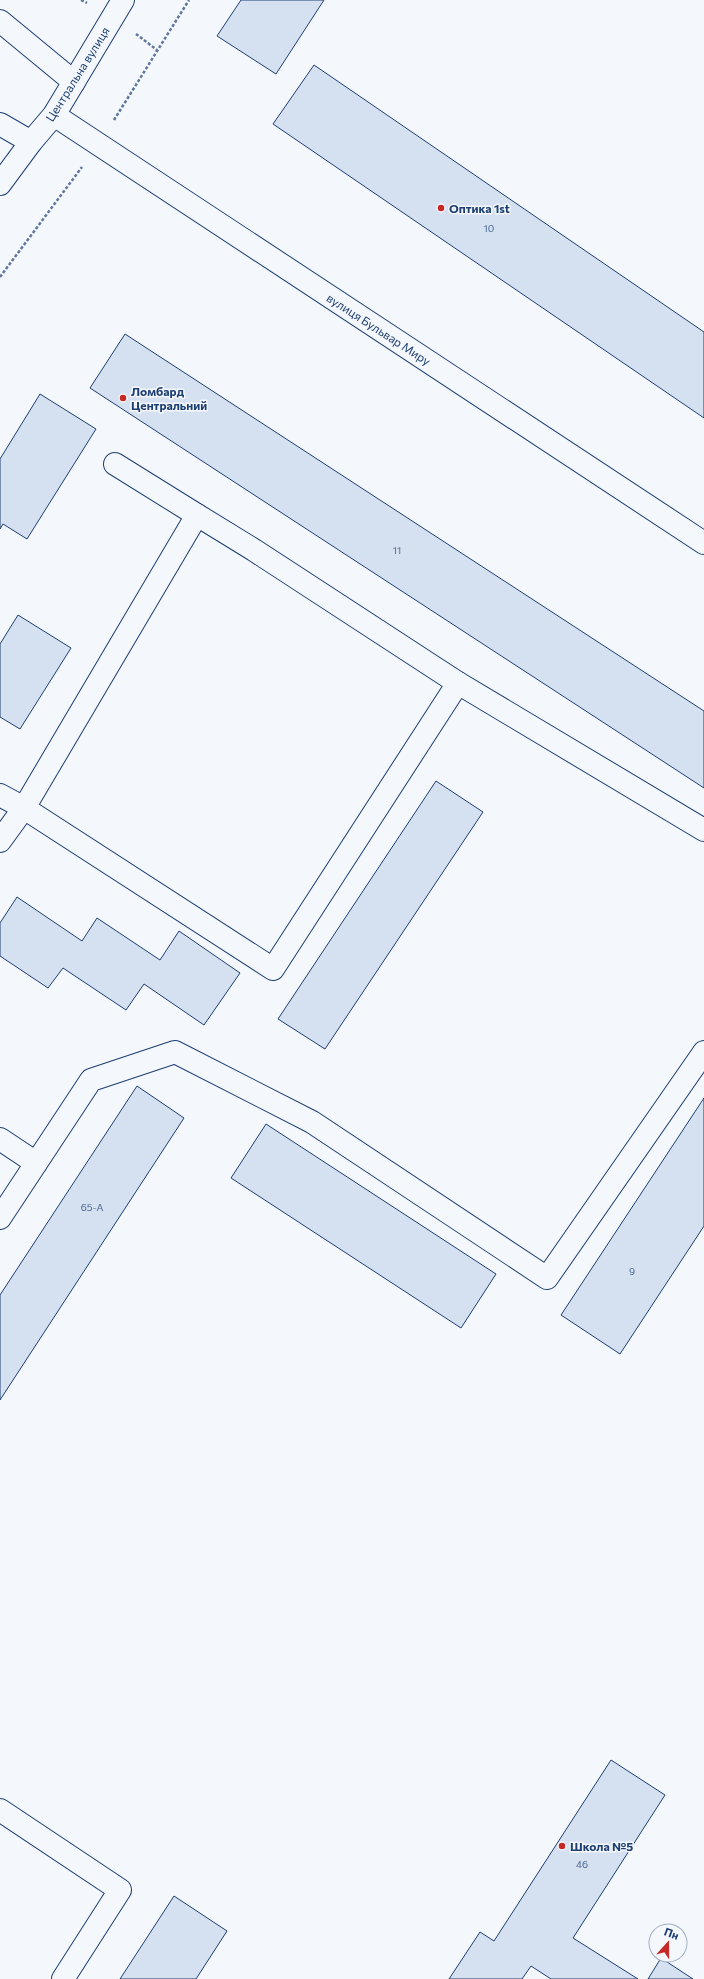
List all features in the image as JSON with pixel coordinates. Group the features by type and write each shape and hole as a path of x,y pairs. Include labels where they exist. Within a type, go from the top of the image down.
{"street":[{"name":"Центральна вулиця","path":"0,184 31,142 54,115 123,0"},
{"path":"0,21 12,29 74,82"},
{"name":"вулиця Бульвар Миру","path":"54,115 704,543"},
{"path":"0,124 31,142"},
{"path":"115,464 254,550 458,683 704,830"},
{"path":"0,841 24,808 197,515"},
{"path":"0,795 24,808 272,969 458,683"},
{"path":"0,1218 91,1080 175,1052 312,1122 547,1278 704,1052"},
{"path":"0,1139 36,1163"},
{"path":"0,1810 120,1890 63,1979"}],"path":[{"path":"157,50 189,0"}],"building":[{"path":"241,0 324,0 276,74 217,36"},
{"path":"314,65 704,332 704,418 273,124"},
{"path":"125,334 704,711 704,788 90,388"},
{"path":"40,394 96,429 27,539 3,524 0,529 0,459"},
{"path":"18,615 71,648 20,729 0,717 0,644"},
{"path":"436,781 483,812 325,1049 278,1019"},
{"path":"17,897 82,941 97,918 160,960 179,931 240,973 204,1025 144,984 126,1010 63,968 48,988 0,956 0,923"},
{"path":"137,1086 184,1118 0,1400 0,1295"},
{"path":"704,1098 704,1226 620,1354 561,1315"},
{"path":"266,1124 496,1274 461,1328 231,1178"},
{"path":"611,1760 665,1795 573,1938 638,1979 551,1979 531,1966 522,1979 449,1979 480,1932 494,1941"},
{"path":"174,1896 227,1931 196,1979 120,1979"},
{"path":"658,1963 669,1963 693,1979 648,1979"}],"place":[{"name":"Оптика 1st","path":"441,208"},
{"name":"Ломбард Центральний","path":"123,398"},
{"name":"Школа №5","path":"562,1846"}]}
